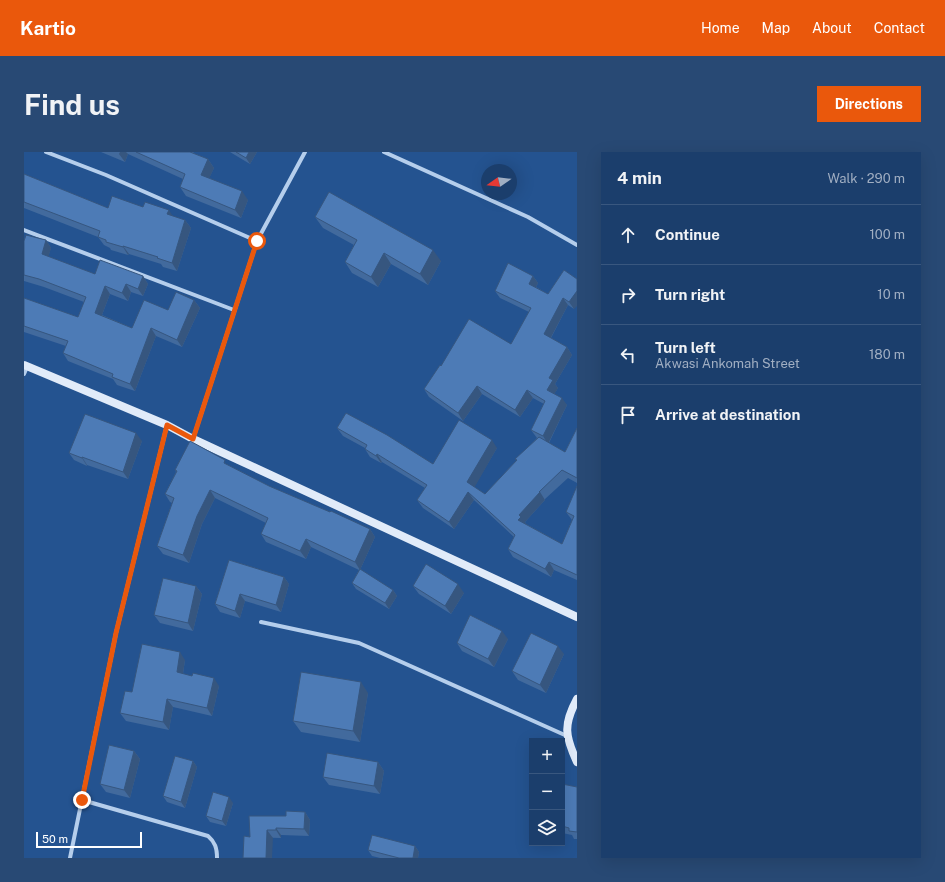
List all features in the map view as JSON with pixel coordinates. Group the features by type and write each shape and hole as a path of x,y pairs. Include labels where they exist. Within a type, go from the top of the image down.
{"street":[{"path":"46,152 106,175 257,241"},
{"path":"193,439 257,241 305,152"},
{"path":"384,152 528,217 577,245"},
{"path":"24,230 234,310"},
{"path":"25,369 167,425 193,439 577,617"},
{"path":"70,858 116,633 167,425"},
{"path":"261,622 359,643 567,736"},
{"path":"577,699 566,724 570,747 577,762"},
{"path":"82,800 208,836 214,842 217,858"}],"building":[{"path":"136,152 190,152 208,159 201,175 242,191 235,210 180,187 185,174"},
{"path":"236,152 249,152 246,158"},
{"path":"24,174 108,208 112,196 143,207 145,202 169,210 167,214 185,220 172,263 157,258 158,257 106,242 106,240 98,237 100,231 24,202"},
{"path":"329,192 433,250 420,274 384,253 371,277 345,262 357,240 315,217"},
{"path":"26,235 46,240 42,254 95,274 100,260 143,276 138,289 126,284 122,293 105,286 95,313 132,328 144,300 168,310 176,292 194,300 177,340 151,328 130,384 112,377 113,374 63,353 68,341 24,326 24,298 78,317 86,297 39,279 24,275 24,241"},
{"path":"508,263 533,276 529,284 548,294 564,270 577,279 577,291 569,302 563,298 544,334 567,347 549,378 553,380 547,390 562,398 543,436 531,430 545,401 527,390 515,410 477,386 458,413 424,389 440,365 441,366 469,319 511,344 531,308 495,291"},
{"path":"346,413 387,435 433,464 459,420 492,440 467,482 485,494 517,460 515,459 539,437 565,452 577,428 577,478 562,470 539,492 519,515 521,517 518,520 562,544 574,516 566,512 577,486 577,575 549,562 545,569 508,549 515,535 468,492 449,522 417,500 427,485 377,454 376,456 365,449 367,445 337,428"},
{"path":"85,414 136,433 123,472 69,453"},
{"path":"190,441 225,460 224,463 269,486 330,512 331,511 370,529 355,562 306,539 300,551 261,534 268,518 210,490 197,516 183,555 157,546 174,498 165,494"},
{"path":"229,560 284,577 276,605 240,594 235,611 215,604"},
{"path":"426,564 458,584 445,606 413,586"},
{"path":"360,569 393,590 385,603 352,583"},
{"path":"163,578 196,586 188,623 154,615"},
{"path":"470,615 502,631 488,659 457,643"},
{"path":"531,633 558,646 540,685 512,671"},
{"path":"142,644 180,652 177,672 192,676 193,673 214,678 207,708 167,699 163,722 120,713 125,691 132,692"},
{"path":"301,672 361,682 353,731 293,721"},
{"path":"109,745 134,751 124,790 100,784"},
{"path":"327,753 378,762 374,786 323,777"},
{"path":"175,756 193,761 181,802 163,796"},
{"path":"565,785 577,787 577,832 569,831 569,828 565,827"},
{"path":"213,792 229,797 222,821 206,816"},
{"path":"286,811 305,812 304,829 276,828 276,830 267,830 266,858 243,858 244,836 250,837 249,816 286,816"},
{"path":"372,835 415,846 413,858 399,858 368,850"}],"route":[{"path":"82,800 116,633 167,425 193,439 257,241"}]}
